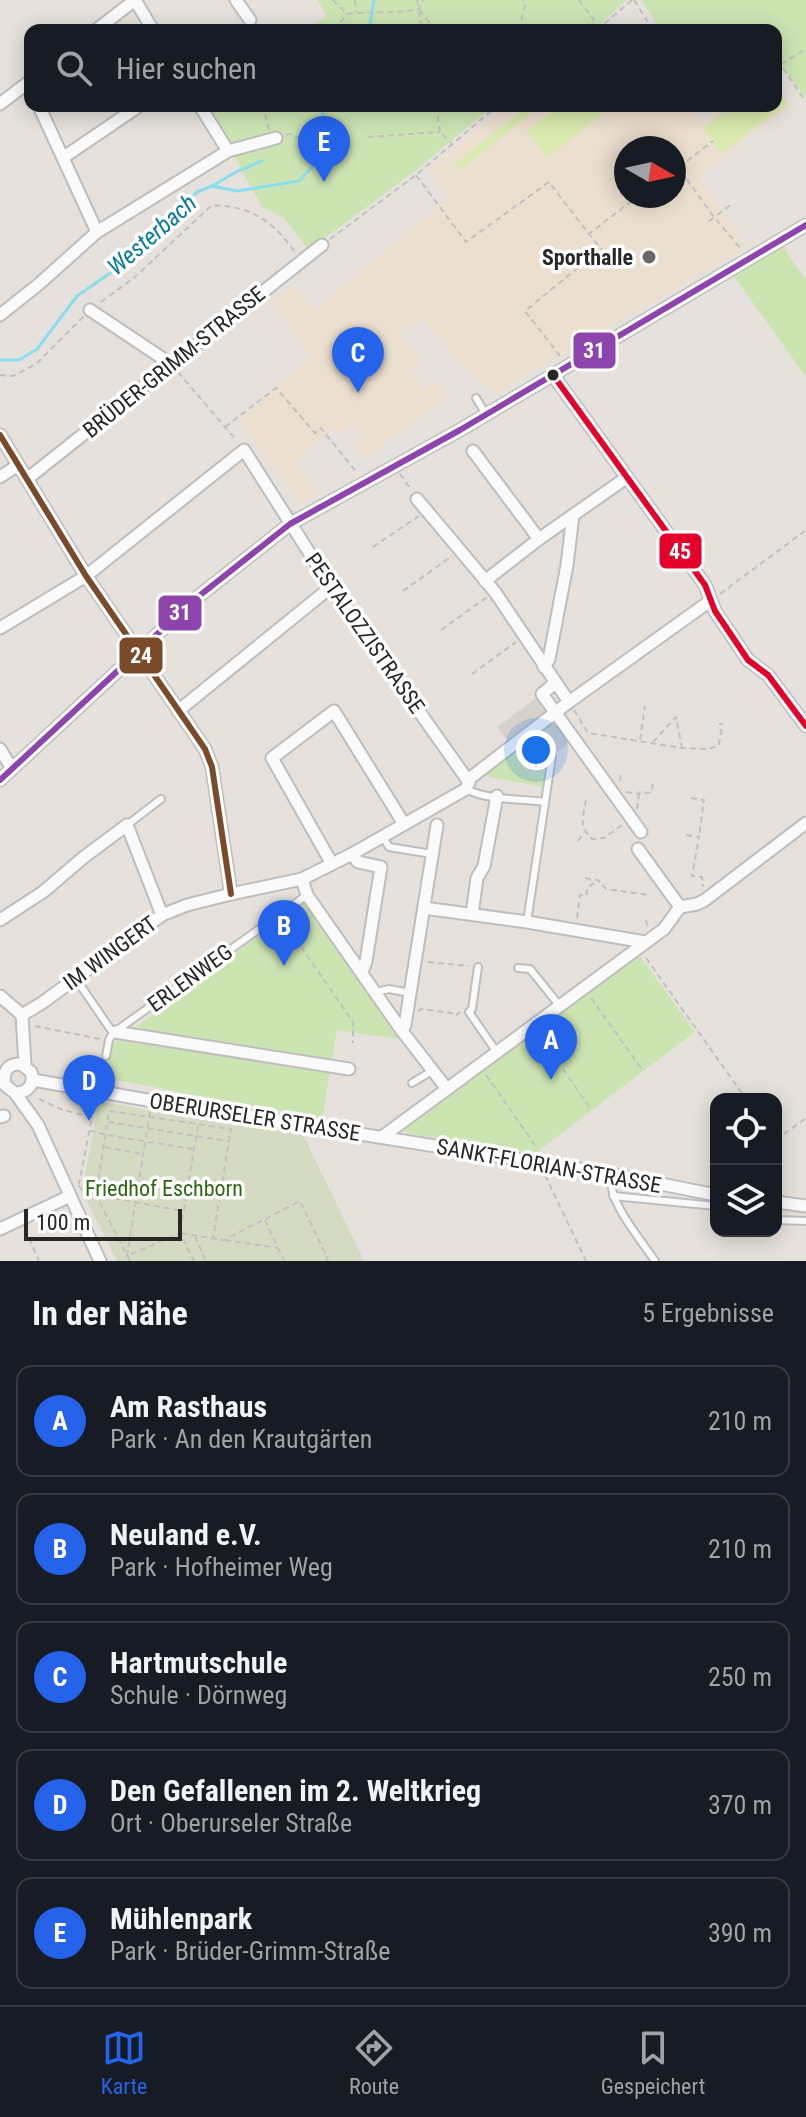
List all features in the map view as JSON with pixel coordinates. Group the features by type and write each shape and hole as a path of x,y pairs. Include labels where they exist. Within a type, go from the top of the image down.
{"street":[{"path":"104,24 135,0 149,24"},
{"path":"236,0 250,20"},
{"path":"0,104 24,87"},
{"path":"42,112 97,232"},
{"path":"64,157 130,112"},
{"path":"204,112 228,151"},
{"path":"0,315 97,232 228,151 277,137"},
{"path":"0,780 194,600 290,524 338,492 365,483 396,467 806,225"},
{"name":"BRÜDER-GRIMM-STRASSE","path":"27,479 322,245"},
{"path":"90,310 171,364"},
{"path":"553,375 705,585 715,611 748,660 768,675 806,726"},
{"path":"0,435 86,576 205,749 212,767 231,894"},
{"path":"0,628 86,576 244,450"},
{"name":"PESTALOZZISTRASSE","path":"244,450 331,587 467,784"},
{"path":"473,451 539,539"},
{"path":"0,477 18,465"},
{"path":"485,581 626,478"},
{"path":"417,499 495,592 569,702"},
{"path":"544,667 549,659 567,565 573,515"},
{"path":"178,711 331,587"},
{"name":"IM WINGERT","path":"23,1022 42,1003 162,915 187,905 302,879 431,809 569,702 710,601"},
{"path":"555,683 542,694 641,832"},
{"path":"332,864 272,758 334,711 404,824"},
{"path":"0,749 12,769"},
{"path":"472,914 477,878 484,866 497,796"},
{"path":"382,1137 664,929 680,907 705,900 806,823"},
{"path":"404,1025 432,854 440,824"},
{"path":"0,920 43,892 127,825 162,915"},
{"path":"638,849 680,907"},
{"path":"352,854 358,862 381,867 362,972"},
{"path":"302,879 307,895 376,992 404,1025 432,1071 447,1089"},
{"path":"424,908 645,942"},
{"path":"0,996 23,1022 8,1072 7,1088 15,1093 38,1125 100,1261"},
{"path":"112,1035 349,1069"},
{"path":"8,1072 31,1072 38,1125"},
{"path":"15,1093 25,1092 31,1085"},
{"name":"OBERURSELER STRASSE","path":"31,1085 99,1092 382,1137"},
{"name":"SANKT-FLORIAN-STRASSE","path":"382,1137 611,1174 710,1194"},
{"path":"0,1229 70,1196"},
{"path":"782,1203 806,1206"}],"lane":[{"path":"476,398 486,414"},
{"path":"527,922 552,756 533,731"},
{"path":"467,784 472,792 545,802"},
{"path":"127,825 161,799"},
{"path":"431,809 440,824"},
{"path":"382,836 389,847 432,854"},
{"name":"ERLENWEG","path":"112,1035 307,895"},
{"path":"478,967 469,1012 496,1051"},
{"path":"518,968 530,969 559,1005"},
{"path":"76,979 112,1035 106,1056"},
{"path":"376,992 389,989 410,993"},
{"path":"412,1083 432,1071"},
{"path":"611,1174 613,1196 655,1261"},
{"path":"613,1196 710,1205"},
{"path":"782,1220 806,1221"}],"path":[{"path":"333,0 347,14"},
{"path":"355,0 356,13"},
{"path":"417,0 421,24"},
{"path":"419,9 423,0"},
{"path":"520,24 524,0"},
{"path":"579,0 595,24"},
{"path":"604,24 633,0 649,24"},
{"path":"339,24 347,14 419,9"},
{"path":"419,9 430,24"},
{"path":"782,64 806,49"},
{"path":"782,71 806,102"},
{"path":"266,112 277,137 290,134 309,142"},
{"path":"437,112 440,132 452,144"},
{"path":"322,245 416,175 488,112"},
{"path":"368,137 440,132"},
{"path":"686,161 713,141"},
{"path":"416,175 466,242 549,182 601,249 525,311 569,366"},
{"path":"686,182 749,259"},
{"path":"709,221 732,204"},
{"path":"0,375 13,376 36,364 90,310 135,277 212,205 235,206 255,214 278,229 301,260"},
{"path":"589,234 624,208"},
{"path":"171,364 244,450"},
{"path":"225,427 276,388 315,433 321,428 365,483"},
{"path":"396,467 417,499"},
{"path":"373,547 426,510"},
{"path":"710,601 806,530"},
{"path":"403,591 460,551"},
{"path":"441,630 495,592"},
{"path":"472,674 523,636"},
{"path":"569,702 588,733 640,742 709,749 719,745 722,724 719,724"},
{"path":"640,742 645,706"},
{"path":"653,743 676,717 682,748"},
{"path":"623,792 651,793 653,784"},
{"path":"691,798 704,800 692,876 702,877 705,900"},
{"path":"586,800 582,825 592,839 604,838 632,818"},
{"path":"578,841 584,831"},
{"path":"686,835 699,837"},
{"path":"585,878 598,880 606,889 649,895"},
{"path":"575,930 580,895 586,896 588,887 598,880"},
{"path":"279,914 353,1022 353,1043"},
{"path":"415,961 478,967"},
{"path":"652,968 742,1093"},
{"path":"584,987 641,1068"},
{"path":"404,1025 421,1009 455,1016 464,1010 469,1012"},
{"path":"23,1022 112,1035"},
{"path":"532,1025 590,1108"},
{"path":"99,1092 106,1056"},
{"path":"479,1065 537,1148"},
{"path":"39,1099 63,1110 92,1117 79,1185 82,1191 184,1212"},
{"path":"127,1256 153,1101"},
{"path":"130,1261 96,1195 109,1111 231,1129 213,1238"},
{"path":"782,1136 806,1118"},
{"path":"108,1122 229,1141"},
{"path":"194,1261 180,1233 198,1124"},
{"path":"89,1132 194,1150"},
{"path":"104,1147 144,1155"},
{"path":"539,1163 586,1261"},
{"path":"224,1240 300,1201 328,1260 323,1261"},
{"path":"265,1218 284,1261"},
{"path":"20,1219 39,1261"},
{"path":"127,1256 180,1233 278,1248"},
{"path":"194,1235 206,1261"}],"shaded area":[{"path":"782,94 791,106 700,177 747,247 497,393 475,380 423,319 413,326 410,323 399,333 422,364 411,373 424,390 436,381 447,396 364,460 353,446 364,436 351,424 339,433 334,428 294,463 320,495 301,503 240,421 311,356 270,302 294,287 315,310 448,199 428,169 500,112 695,112 702,122 718,112 782,112"},
{"path":"542,694 574,739 531,773 497,727"}],"green space":[{"path":"317,0 627,0 600,24 314,24 327,16"},
{"path":"641,0 806,0 806,98 782,67 782,24 657,24"},
{"path":"209,112 486,112 415,171 309,250 284,218 262,207"},
{"path":"520,112 533,112 461,170 455,164"},
{"path":"551,112 600,112 602,115 548,157 527,131"},
{"path":"725,112 776,112 721,153 703,128"},
{"path":"783,247 806,280 806,377 733,275"},
{"path":"514,751 531,775 546,763 543,787 484,776"},
{"path":"305,902 398,1039 337,1030 322,1119 106,1078 112,1045"},
{"path":"639,955 695,1032 534,1154 406,1133 405,1129"},
{"name":"Friedhof Eschborn","path":"99,1101 303,1134 364,1261 117,1261 82,1191"}],"waterway":[{"name":"Westerbach","path":"370,24 374,0"},
{"name":"Westerbach","path":"0,360 19,360 37,349 77,296 135,256 197,192 212,186 237,191 299,181 326,152 331,140 322,112"},
{"path":"212,186 262,161"}],"transit line":[{"name":"31","path":"0,780 194,600 290,524 460,430 806,225"},
{"name":"45","path":"553,375 705,585 715,611 748,660 768,675 806,726"},
{"name":"24","path":"0,435 86,576 205,749 212,767 231,894"}],"place":[{"name":"Mühlenpark","path":"324,182"},
{"name":"Sporthalle","path":"649,257"},
{"name":"Hartmutschule","path":"358,393"},
{"name":"Neuland e.V.","path":"284,966"},
{"name":"Am Rasthaus","path":"551,1080"},
{"name":"Den Gefallenen im 2. Weltkrieg","path":"89,1121"}]}
